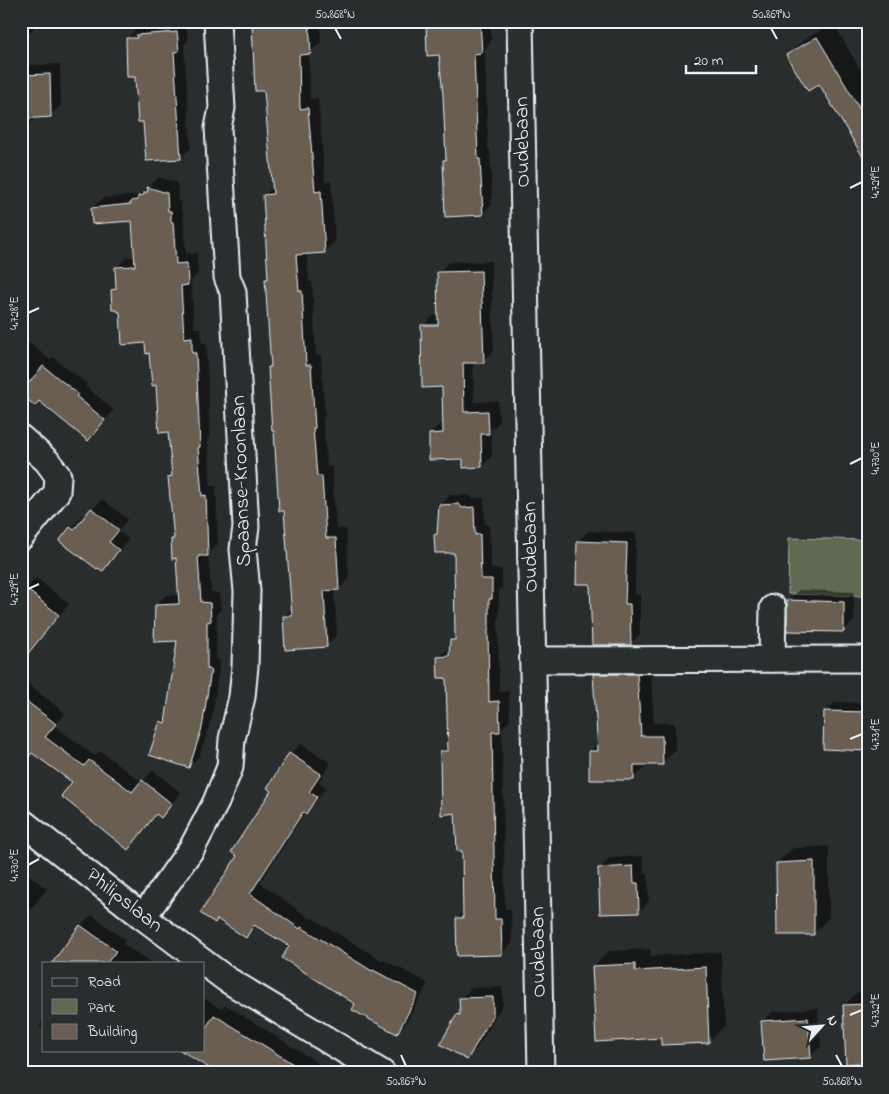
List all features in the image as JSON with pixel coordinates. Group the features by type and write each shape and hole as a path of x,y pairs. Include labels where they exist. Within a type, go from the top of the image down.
{"street":[{"name":"Spaanse-Kroonlaan","path":"143,917 192,848 216,802 230,766 232,739 242,698 245,666 247,591 243,549 246,527 233,292 227,277 218,128 222,108 217,21"},
{"name":"Oudebaan","path":"520,21 542,1073"},
{"path":"21,438 47,461 58,476 57,492 21,537"},
{"path":"772,659 773,608"},
{"path":"533,660 868,659"},
{"name":"Philipslaan","path":"21,821 203,962"},
{"name":"Philipslaan","path":"205,963 226,979 382,1073"}],"green space":[{"path":"789,538 868,540 868,596 788,594"}],"building":[{"path":"309,21 311,54 299,55 300,109 308,108 315,192 321,191 325,253 296,255 299,291 302,291 306,365 311,365 317,476 322,476 326,538 336,538 339,590 324,591 327,647 285,650 283,616 292,616 284,511 279,511 274,431 272,431 268,367 271,367 265,279 268,279 263,195 273,194 264,91 255,91 252,24"},
{"path":"426,21 480,21 482,53 474,54 478,159 480,159 483,215 445,217 443,160 446,160 443,95 439,55 427,56"},
{"path":"177,32 179,51 174,52 181,159 146,161 143,122 138,122 135,77 127,77 126,38 137,38 136,35"},
{"path":"817,37 868,123 868,165 819,84 808,91 786,55"},
{"path":"50,74 51,117 21,119 21,75"},
{"path":"147,187 167,193 168,211 171,211 171,222 173,222 176,264 187,263 188,285 181,286 184,338 192,337 192,353 196,353 200,447 198,448 202,496 206,495 208,556 198,556 201,602 210,603 211,621 207,622 207,669 211,670 202,728 189,768 149,755 160,721 165,723 177,641 154,642 155,605 179,604 176,558 172,559 171,539 174,539 168,477 172,476 168,432 159,433 156,385 152,386 149,353 146,354 145,343 122,345 120,312 112,310 111,290 116,289 115,267 135,266 132,221 92,224 91,208 131,204 131,201 138,200 138,196 148,192"},
{"path":"481,271 484,363 463,363 464,412 488,411 489,434 481,434 482,467 463,468 463,459 429,460 429,434 443,433 442,387 422,388 421,325 438,325 437,272"},
{"path":"43,366 78,394 76,396 105,420 88,441 39,401 35,406 21,394"},
{"path":"459,504 462,508 474,507 475,535 480,534 481,579 492,579 492,599 489,599 488,628 489,702 499,701 500,732 492,732 495,919 501,919 502,955 457,956 456,918 463,918 462,851 457,851 455,813 441,815 440,751 448,751 446,678 438,678 437,657 449,656 450,640 455,640 454,553 435,553 434,535 437,534 439,505"},
{"path":"91,508 119,530 109,542 119,550 103,571 97,569 59,541 70,527 74,530"},
{"path":"577,541 627,543 625,604 630,604 631,645 592,645 590,584 576,584"},
{"path":"21,585 59,615 21,662"},
{"path":"787,600 844,602 844,632 787,631"},
{"path":"593,674 637,674 641,736 662,736 663,765 634,765 634,780 589,780 589,751 598,751"},
{"path":"21,697 56,724 45,737 84,766 89,760 132,792 142,780 172,804 161,818 156,814 128,850 61,796 72,782 32,753 21,766"},
{"path":"824,711 868,712 868,751 823,749"},
{"path":"289,753 321,774 309,792 317,797 306,814 303,812 250,894 300,929 301,927 372,971 418,994 397,1034 352,1010 355,1004 282,958 289,946 254,925 246,938 217,919 215,923 200,913 237,856 231,852 271,791 267,788"},
{"path":"814,861 814,935 777,935 776,863"},
{"path":"633,866 634,883 638,883 639,913 600,914 598,868"},
{"path":"80,925 116,951 108,962 53,962"},
{"path":"635,964 635,971 706,967 709,1043 661,1045 661,1038 596,1042 592,966"},
{"path":"493,997 493,1015 467,1060 440,1044 457,1014 460,1015 459,998"},
{"path":"868,1004 868,1062 846,1064 843,1005"},
{"path":"214,1015 307,1073 217,1073 183,1052 205,1052 205,1029"},
{"path":"808,1018 811,1058 764,1061 761,1021"}]}
